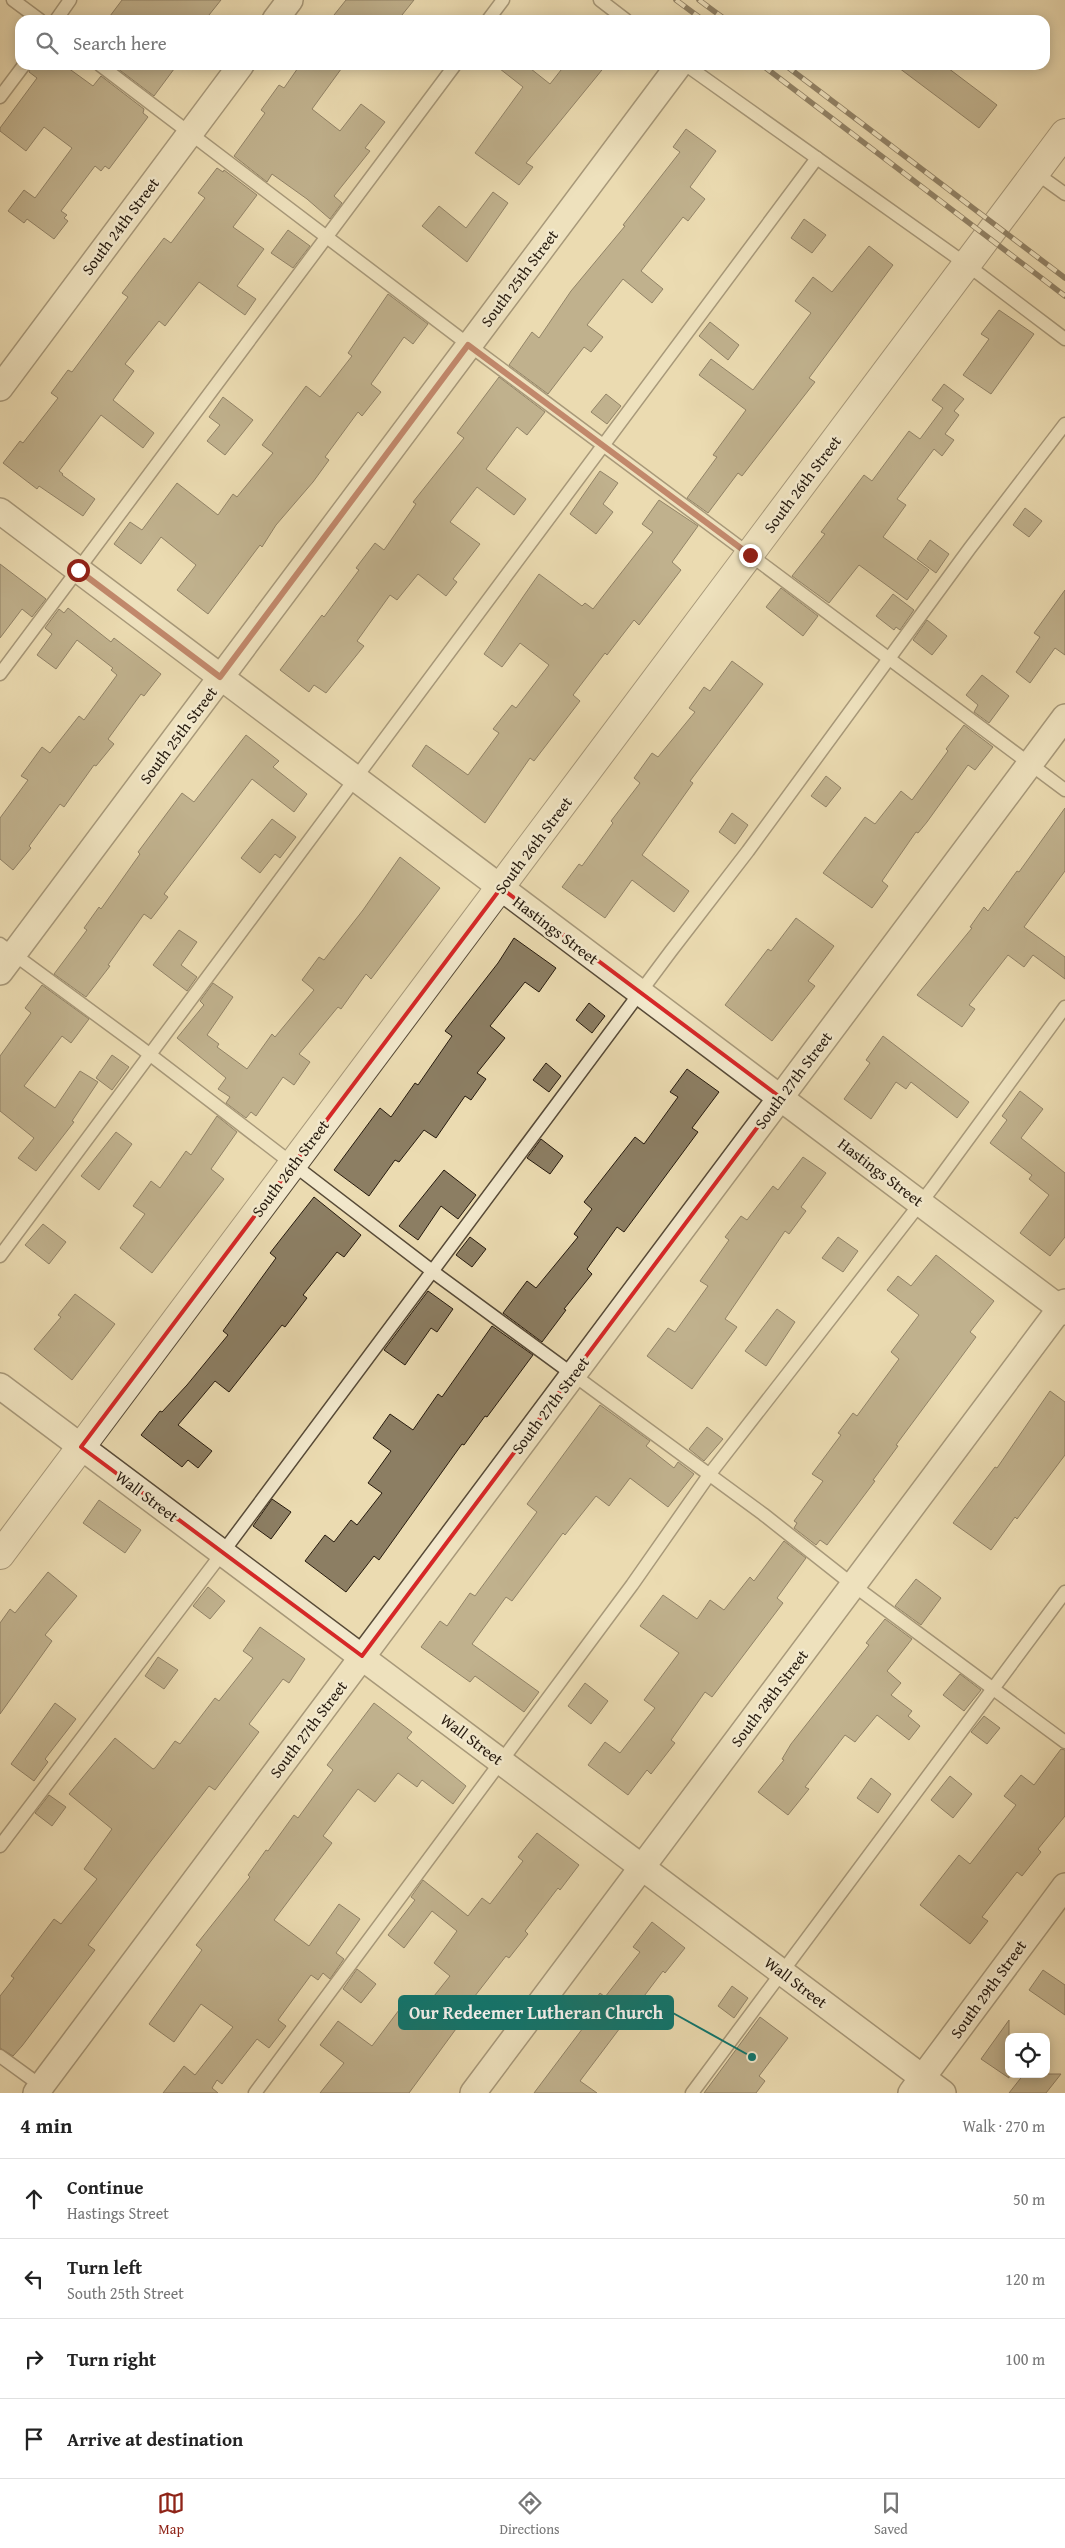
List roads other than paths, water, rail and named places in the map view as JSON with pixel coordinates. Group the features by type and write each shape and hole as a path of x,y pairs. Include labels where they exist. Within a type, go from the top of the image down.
{"street":[{"path":"279,15 290,0"},
{"name":"South 24th Street","path":"0,388 237,70"},
{"name":"South 25th Street","path":"5,957 220,677 676,70"},
{"name":"South 26th Street","path":"0,1555 1065,133"},
{"name":"Hastings Street","path":"0,511 1063,1308"},
{"name":"South 27th Street","path":"42,2091 362,1656 1065,717"},
{"name":"South 28th Street","path":"473,2093 1063,1308"},
{"name":"Wall Street","path":"0,1386 782,1972 917,2085 943,2093"},
{"name":"South 29th Street","path":"917,2085 1065,1886"}],"lane":[{"path":"13,0 33,15"},
{"path":"60,15 70,0"},
{"path":"492,15 503,0"},
{"path":"600,0 620,15"},
{"path":"0,97 20,70"},
{"path":"107,70 468,345 1065,790"},
{"path":"0,674 451,70"},
{"path":"693,70 966,264 1065,339"},
{"path":"0,1256 817,158"},
{"path":"1036,173 1065,194"},
{"path":"0,1846 890,661 970,548 1065,424"},
{"path":"5,957 149,1055 432,1270 1065,1742"},
{"path":"255,2093 632,1585 709,1475 920,1202 1065,1008"},
{"path":"692,2093 1065,1592"},
{"path":"0,2056 42,2091"}],"railway":[{"path":"676,0 696,15"},
{"path":"699,0 719,15"},
{"path":"769,70 1065,296"},
{"path":"792,70 1065,278"}],"place":[{"name":"Our Redeemer Lutheran Church","path":"752,2057"}]}
